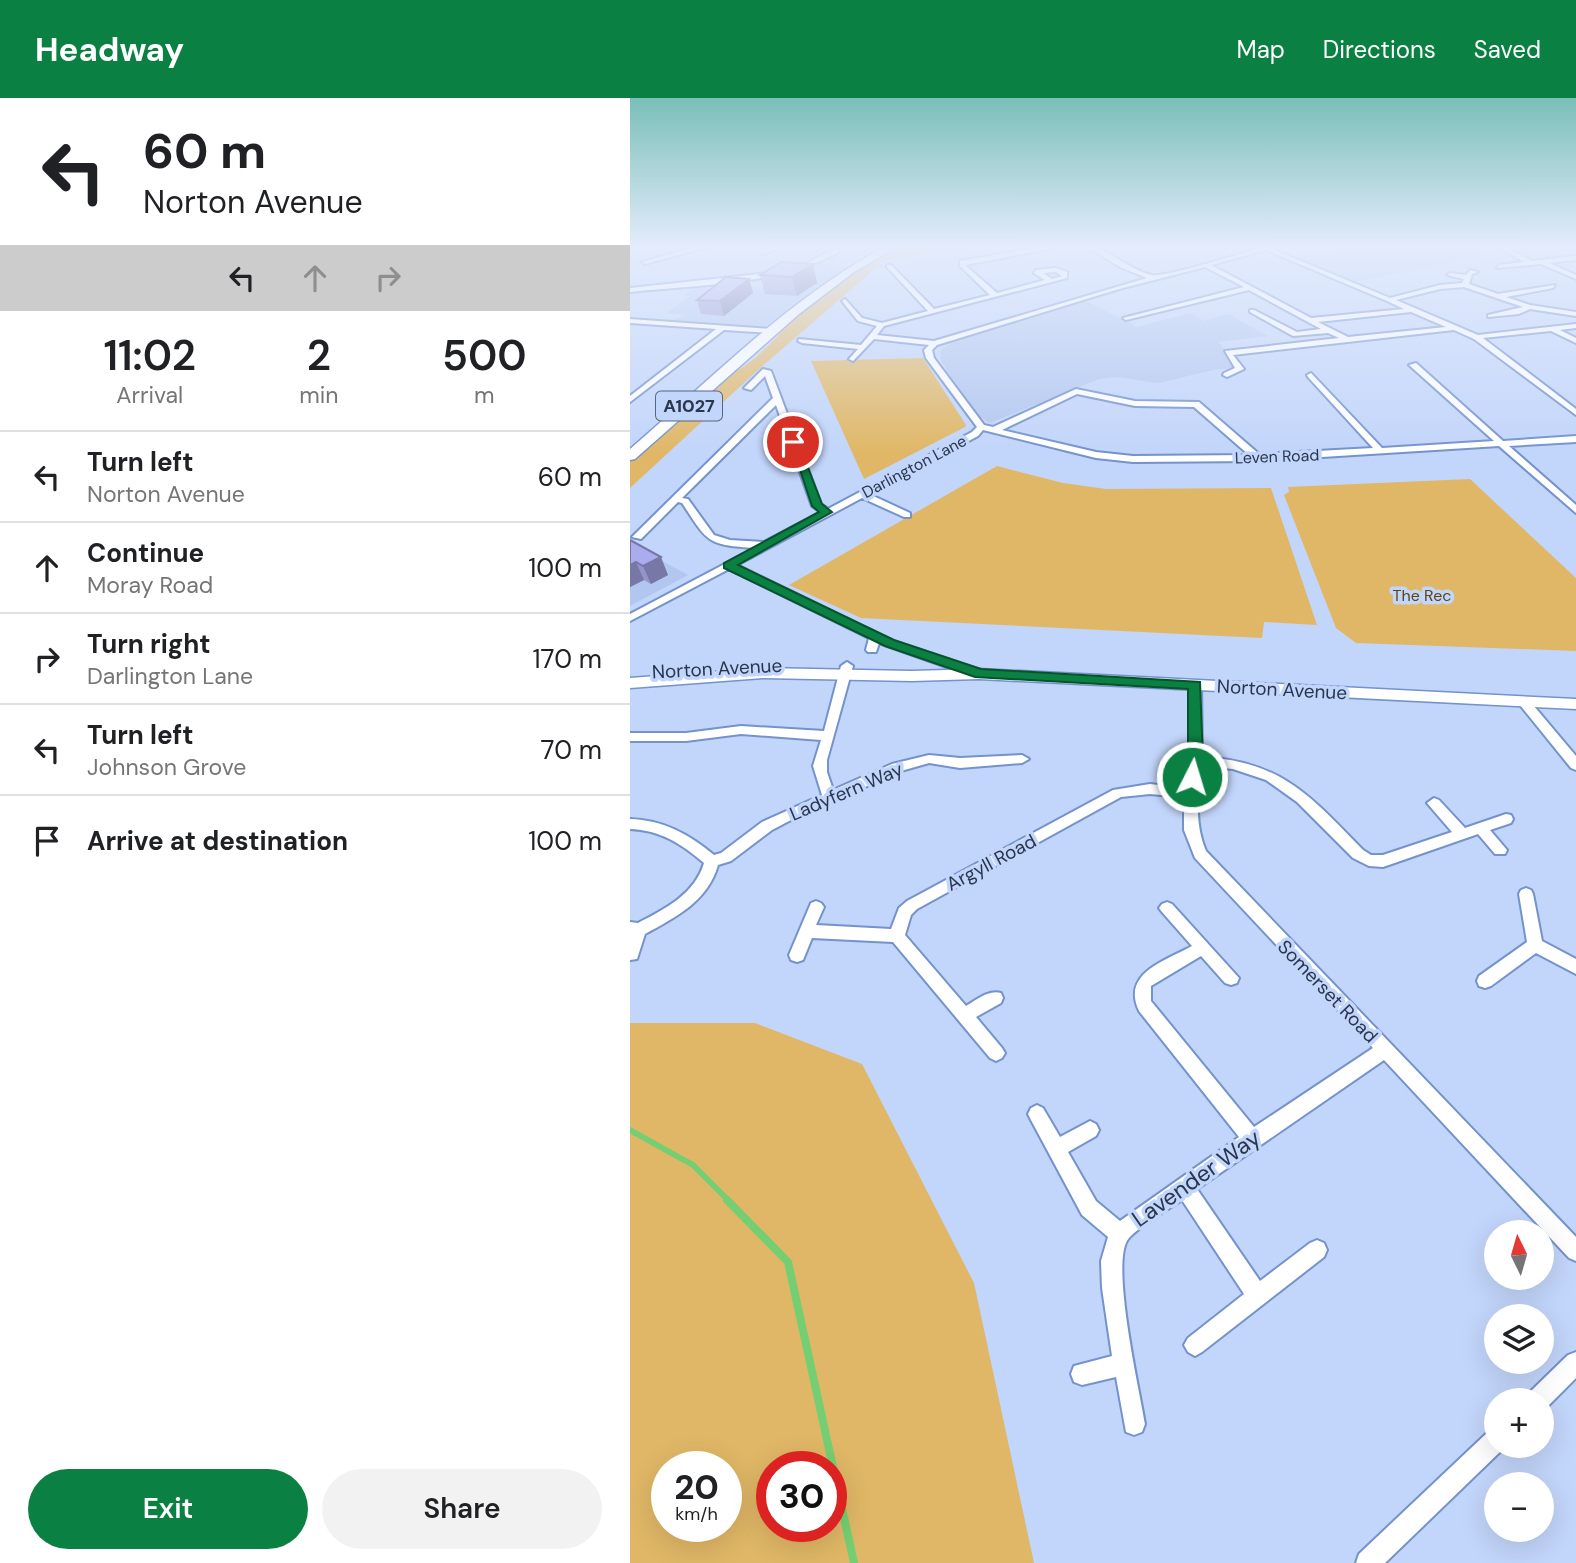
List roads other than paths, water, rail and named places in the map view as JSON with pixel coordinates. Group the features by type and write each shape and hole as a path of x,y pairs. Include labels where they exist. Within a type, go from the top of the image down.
{"main road":[{"name":"A1027","path":"630,456 792,315"}],"street":[{"path":"857,315 862,321 882,326 921,315"},
{"path":"873,337 934,343 1027,315"},
{"path":"1126,318 1136,315"},
{"path":"1258,315 1291,335 1332,330"},
{"path":"1303,315 1347,340"},
{"path":"1312,320 1357,315"},
{"path":"1423,315 1476,337 1576,413"},
{"path":"1485,315 1488,318 1502,315"},
{"path":"630,321 772,331"},
{"path":"853,359 882,326"},
{"path":"1476,337 1576,326"},
{"path":"630,400 722,328"},
{"path":"1226,375 1240,369 1227,353 1454,328"},
{"path":"1553,329 1576,341"},
{"path":"802,341 863,347"},
{"name":"Darlington Lane","path":"630,618 975,434 981,427 930,358 928,351 934,343"},
{"path":"1413,365 1576,510"},
{"path":"748,388 767,372 817,506 827,512"},
{"path":"1311,375 1380,451"},
{"path":"994,430 1076,391 1121,403 1152,406 1196,404 1258,458"},
{"path":"637,537 777,399"},
{"name":"Leven Road","path":"981,427 1096,455 1133,459 1258,458 1576,439"},
{"path":"860,494 907,515"},
{"path":"676,499 685,501 709,537 729,542 765,545"},
{"path":"729,565 875,636 979,674"},
{"path":"872,650 875,636"},
{"name":"Norton Avenue","path":"630,673 765,663 846,670 979,674 1576,704"},
{"path":"830,798 819,769 846,670"},
{"name":"Norton Avenue","path":"630,683 846,670"},
{"name":"Somerset Road","path":"1195,685 1196,761 1189,793 1188,820 1200,854 1576,1251"},
{"path":"1524,702 1576,765"},
{"path":"630,737 686,737 741,730 828,736"},
{"name":"Ladyfern Way","path":"712,861 726,857 767,826 897,767 929,759 960,763 1022,760"},
{"path":"992,760 997,776"},
{"path":"1196,761 1235,764 1262,773 1292,788 1357,854 1369,860 1383,861 1506,819"},
{"name":"Argyll Road","path":"897,936 904,912 912,905 1118,793 1150,789 1189,793"},
{"path":"1434,803 1461,833"},
{"path":"630,824 648,823 673,833 692,844 712,861 709,877 697,893 663,917 634,929 631,954"},
{"path":"1480,827 1500,850"},
{"path":"1526,894 1535,945"},
{"path":"797,955 816,907"},
{"path":"1167,908 1231,978"},
{"path":"807,931 897,936 996,1053"},
{"path":"1535,945 1576,967"},
{"path":"1485,981 1535,945"},
{"path":"1203,947 1145,981 1141,998 1252,1139"},
{"path":"964,1016 995,998"},
{"name":"Lavender Way","path":"1134,1424 1112,1289 1111,1261 1119,1233 1385,1050"},
{"path":"1037,1114 1089,1208 1119,1233"},
{"path":"1058,1149 1090,1130"},
{"path":"1184,1187 1258,1296"},
{"path":"1195,1345 1317,1250"},
{"path":"1550,1388 1576,1363"},
{"path":"1082,1374 1125,1364"},
{"path":"1368,1563 1484,1452"}],"waterway":[{"path":"630,1130 693,1165 729,1201"},
{"path":"727,1200 788,1262 854,1563"}],"park label":[{"name":"The Rec","path":"1422,595"}]}
